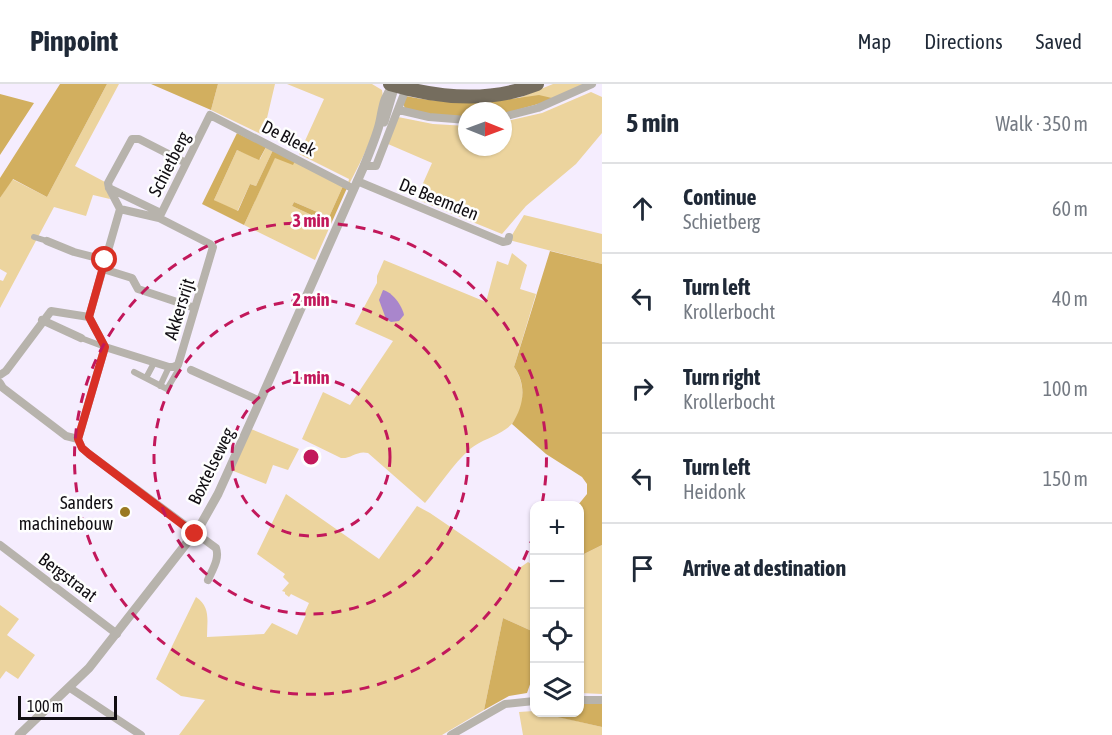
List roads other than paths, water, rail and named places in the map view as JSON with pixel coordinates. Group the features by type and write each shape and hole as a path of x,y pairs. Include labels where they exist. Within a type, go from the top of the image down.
{"highway":[{"path":"399,85 462,97 510,92 537,84"}],"street":[{"path":"512,115 538,108 592,84"},
{"name":"Boxtelseweg","path":"364,166 376,166 399,110 399,85"},
{"name":"Boxtelseweg","path":"19,735 89,668 195,534 218,494 399,85"},
{"path":"399,110 429,117 458,119"},
{"name":"Schietberg","path":"120,209 160,215 210,115"},
{"name":"De Bleek","path":"210,115 355,185"},
{"path":"186,163 139,139 132,139 108,183 120,209 89,317 105,347 78,439 82,448 89,454 216,548 218,554 208,580"},
{"name":"De Beemden","path":"355,185 503,242 508,241 509,237"},
{"path":"109,188 160,215"},
{"name":"Akkersrijt","path":"105,347 173,368 178,365 213,247 160,215"},
{"path":"34,237 74,252 132,279 138,289 195,308"},
{"path":"0,375 6,371 48,313 55,310 89,317"},
{"path":"42,320 105,347"},
{"path":"146,378 154,363"},
{"path":"134,372 167,389 177,372 178,365"},
{"path":"160,386 169,367"},
{"path":"191,370 260,401"},
{"path":"0,383 3,388 66,436 78,439"},
{"name":"Bergstraat","path":"0,545 117,634"},
{"path":"70,688 141,735"},
{"path":"584,700 602,700"},
{"path":"451,735 505,704 530,701"}],"place":[{"name":"Sanders machinebouw","path":"125,512"}]}
